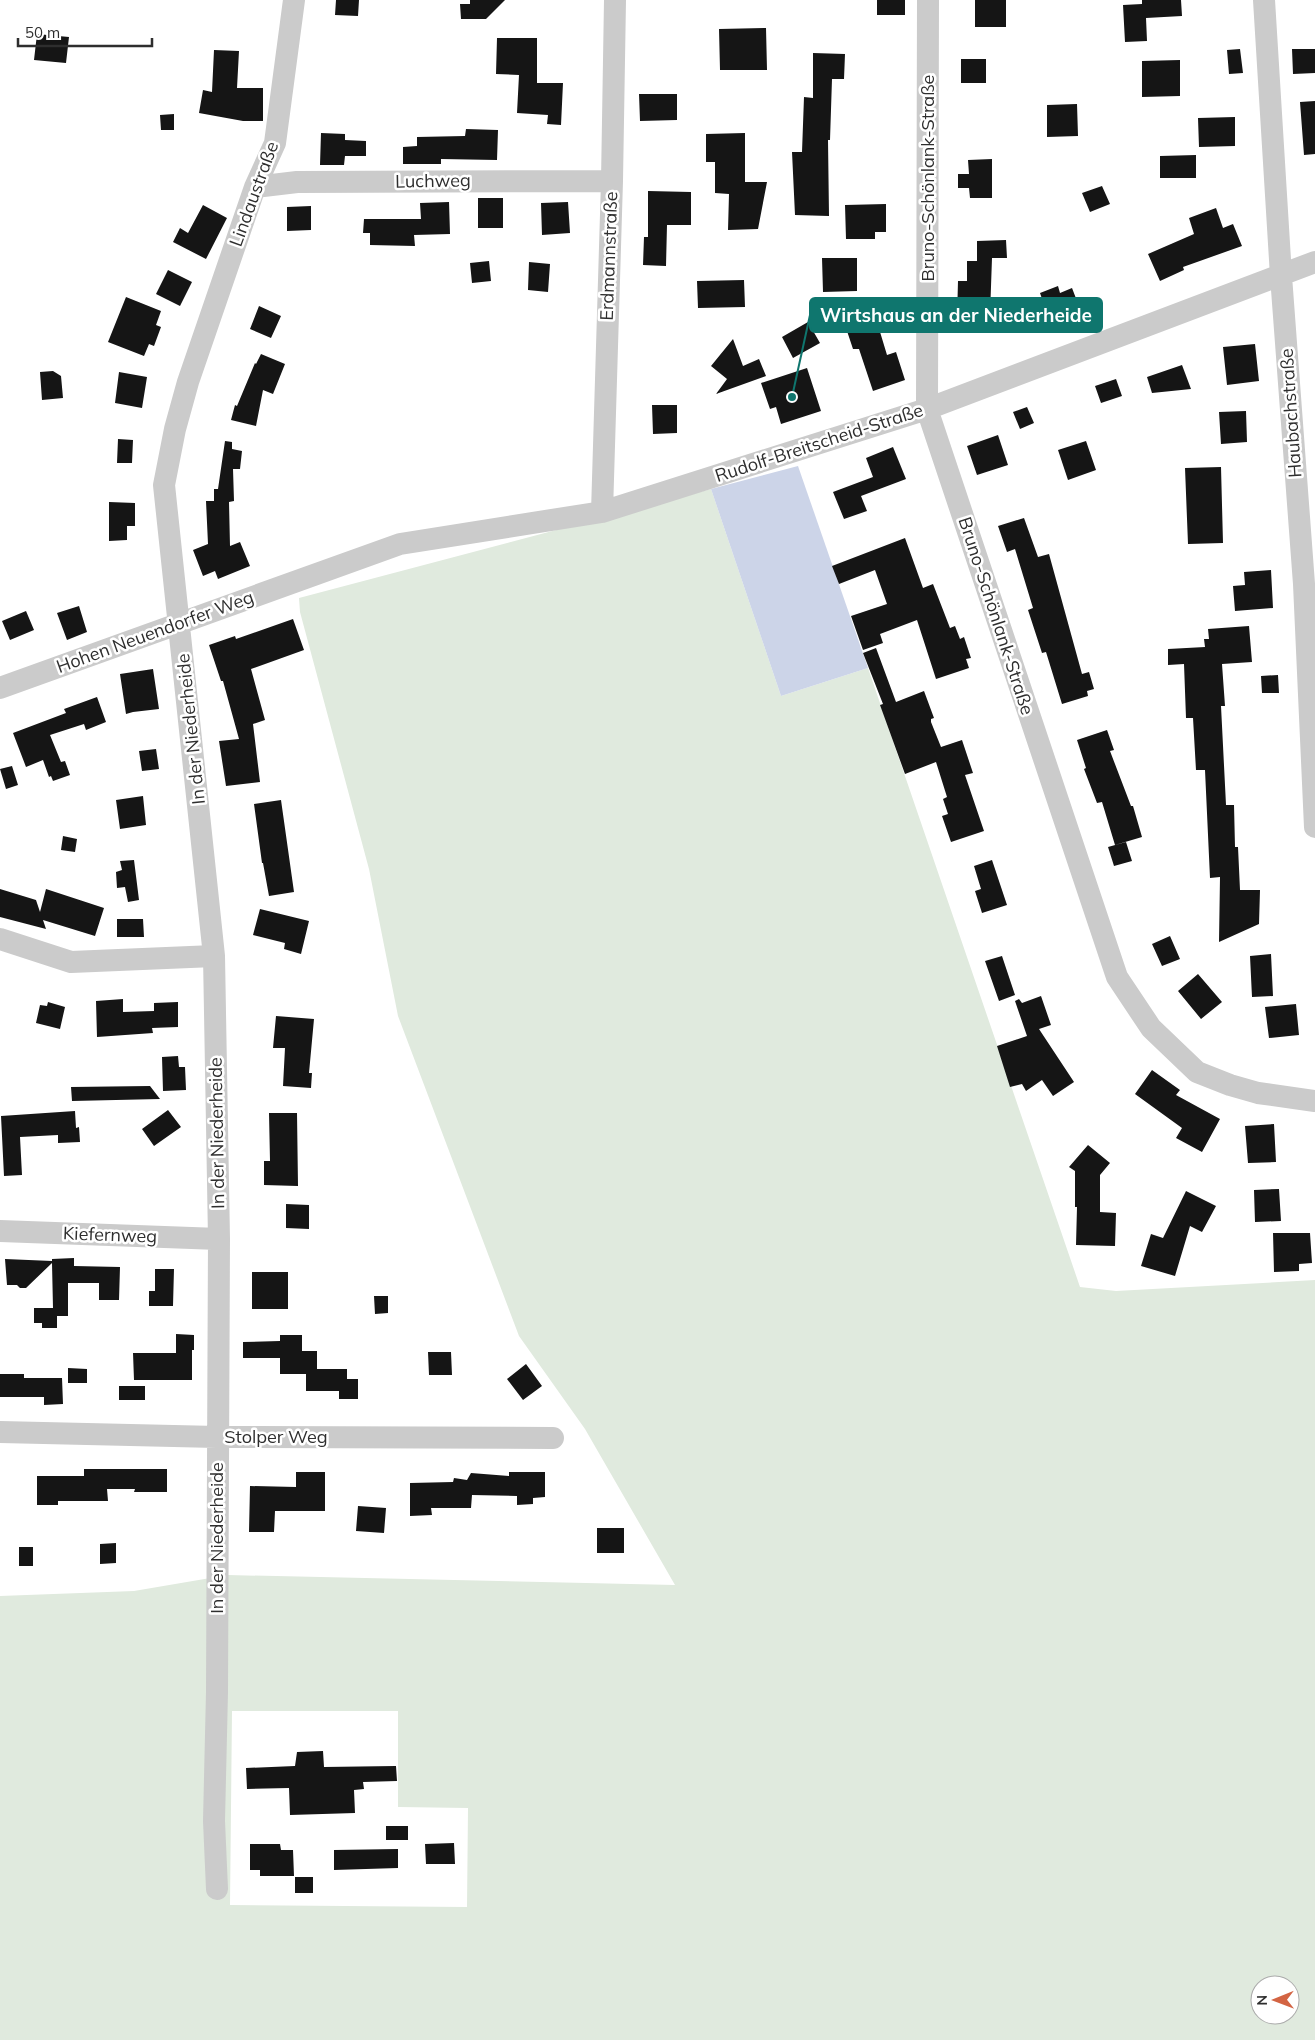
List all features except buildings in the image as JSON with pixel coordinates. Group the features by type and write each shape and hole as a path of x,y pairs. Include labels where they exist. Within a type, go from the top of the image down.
{"street":[{"name":"Lindaustraße","path":"188,382 255,188 275,143 294,0"},
{"name":"Erdmannstraße","path":"602,512 612,180 614,0"},
{"name":"Bruno-Schönlank-Straße","path":"928,0 927,409 1116,977 1151,1028 1197,1072 1230,1085 1258,1093 1315,1101"},
{"name":"Haubachstraße","path":"1264,0 1281,276 1309,582 1315,827"},
{"name":"Luchweg","path":"255,188 297,182 612,180"},
{"name":"Rudolf-Breitscheid-Straße","path":"310,576 400,544 602,512 927,409 1315,262"},
{"name":"In der Niederheide","path":"188,382 175,429 164,484 214,956 220,1240 217,1437 217,1682 214,1822 217,1889"},
{"name":"Hohen Neuendorfer Weg","path":"0,688 310,576"},
{"path":"0,939 72,962 214,956"},
{"name":"Kiefernweg","path":"0,1230 220,1240"},
{"name":"Stolper Weg","path":"0,1432 217,1437 553,1438"}],"shaded area":[{"path":"711,489 781,696 868,668 1080,1287 1116,1291 1315,1280 1315,2040 0,2040 0,1596 134,1591 228,1575 675,1585 585,1429 519,1336 398,1016 369,869 300,612 299,598","holes":["232,1711 398,1711 398,1807 468,1808 467,1907 230,1905"]}],"water":[{"path":"798,466 868,668 781,696 711,489"}],"place":[{"name":"Wirtshaus an der Niederheide","path":"792,397"}]}
